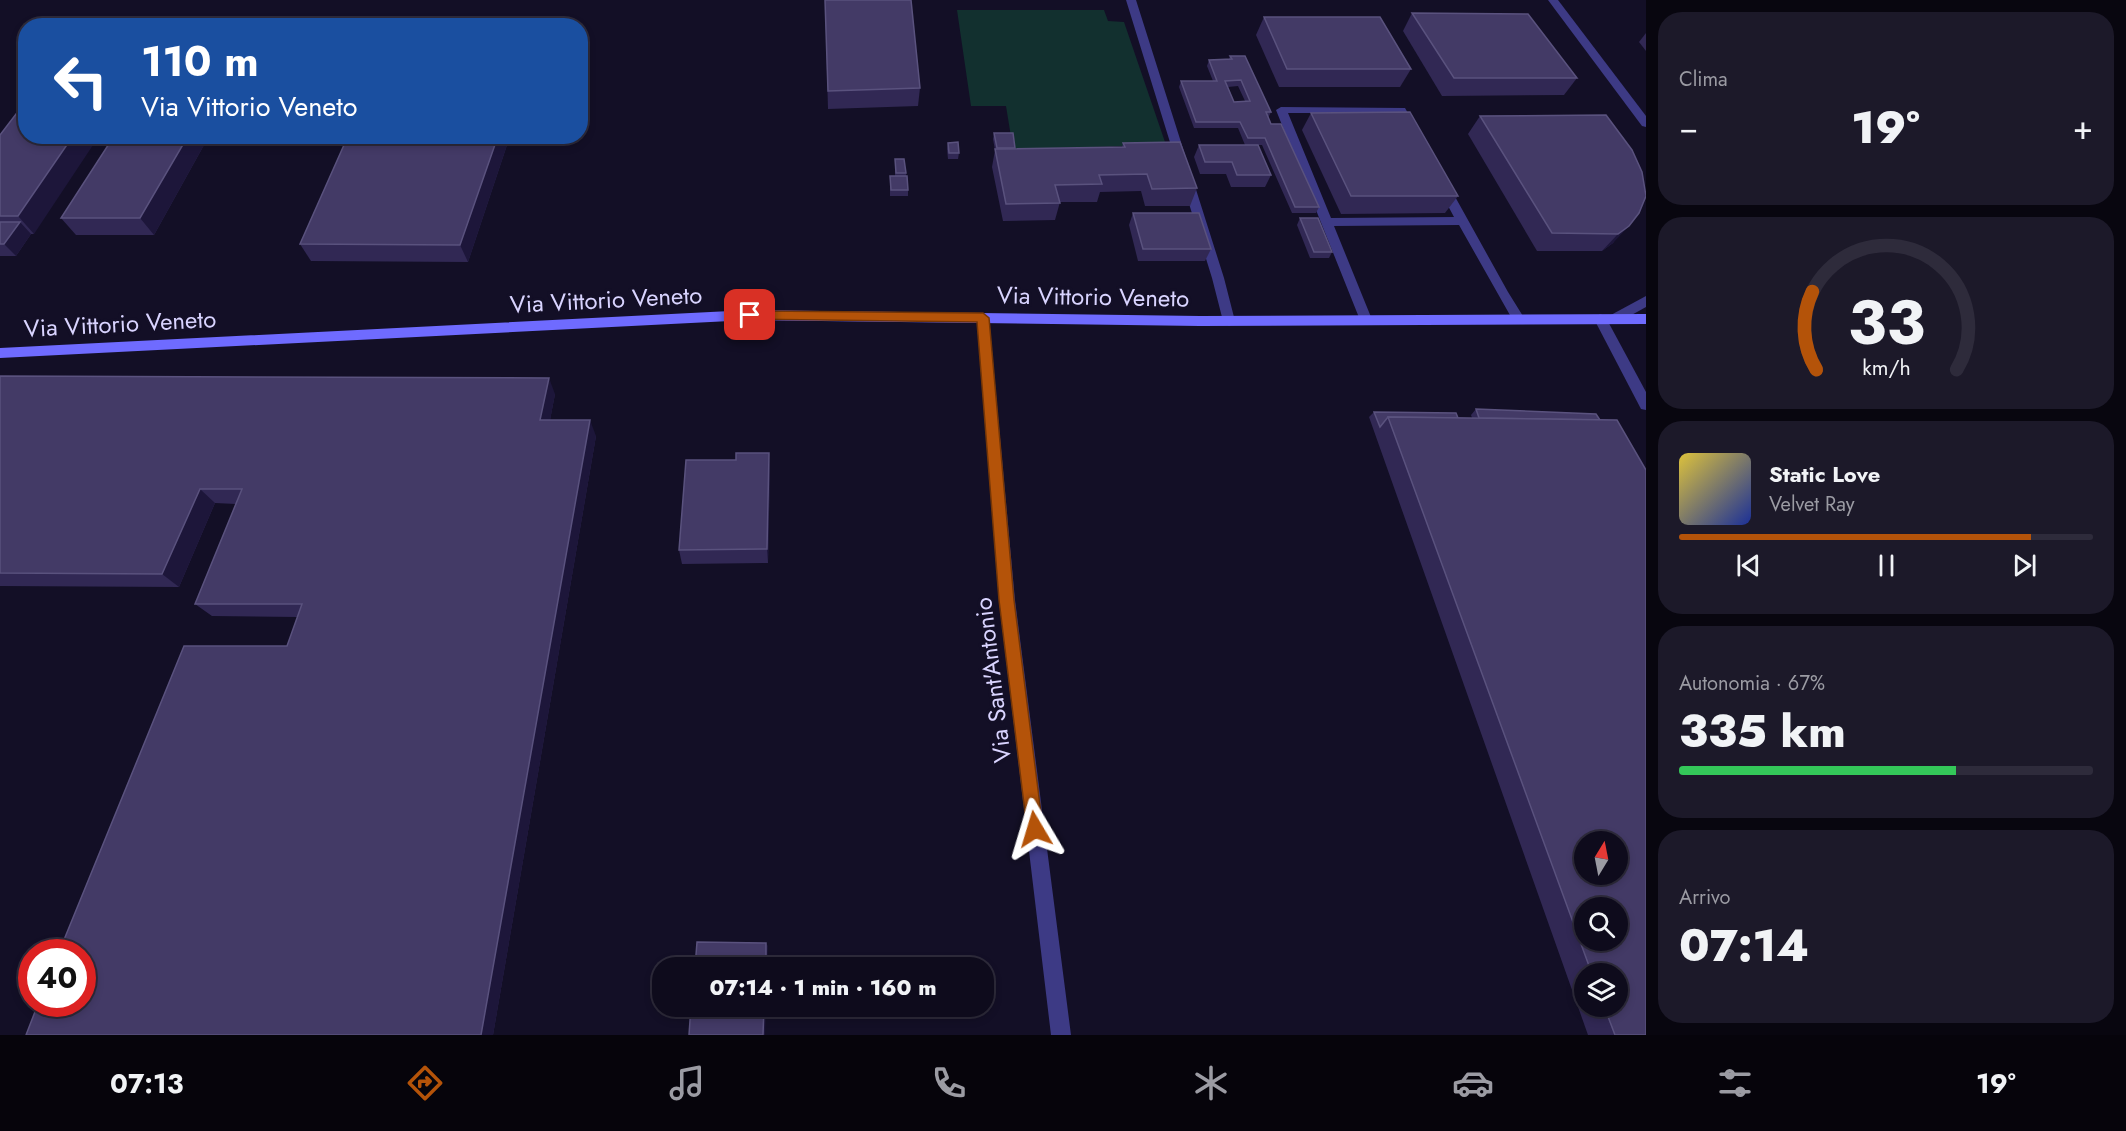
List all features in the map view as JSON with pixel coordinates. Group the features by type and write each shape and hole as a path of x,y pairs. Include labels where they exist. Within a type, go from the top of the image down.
{"main road":[{"name":"Via Vittorio Veneto","path":"0,352 750,315 1367,322 1646,319"}],"street":[{"path":"1131,0 1215,267 1229,321"},
{"path":"1553,0 1646,124"},
{"path":"1367,322 1281,110 1401,110 1418,141"},
{"path":"1440,181 1503,295 1520,321"},
{"path":"1326,222 1462,221"},
{"path":"1614,319 1646,301"},
{"name":"Via Sant'Antonio","path":"983,318 1007,600 1060,1035"},
{"path":"1600,320 1646,405"}],"green space":[{"path":"957,10 1104,10 1108,21 1124,22 1166,145 1013,149 1006,106 971,106"}],"building":[{"path":"825,0 911,0 920,88 828,91"},
{"path":"1412,13 1528,14 1577,78 1454,78"},
{"path":"1264,17 1380,17 1411,69 1287,69"},
{"path":"1230,56 1245,56 1271,112 1266,112 1271,124 1281,124 1319,207 1295,207 1265,138 1248,138 1240,122 1196,122 1181,81 1217,81 1209,60 1232,59","holes":["1241,80 1250,101 1234,102 1225,81"]},
{"path":"18,111 18,144 68,144 18,216 0,216 0,135"},
{"path":"1410,112 1458,196 1351,196 1311,113"},
{"path":"1606,115 1632,150 1642,172 1646,196 1639,213 1629,226 1618,234 1552,233 1480,116"},
{"path":"994,133 1013,133 1015,148 997,148"},
{"path":"958,142 959,153 949,153 948,143"},
{"path":"1180,142 1197,188 1152,189 1147,174 1099,175 1102,184 1055,185 1060,203 1006,204 995,149 1125,147 1123,143"},
{"path":"109,144 183,144 140,218 61,218"},
{"path":"344,144 495,144 460,245 300,244"},
{"path":"1199,145 1258,145 1271,175 1237,175 1232,162 1205,162"},
{"path":"895,159 904,159 906,173 896,173"},
{"path":"890,176 907,176 908,190 891,190"},
{"path":"1133,213 1199,213 1211,249 1143,249"},
{"path":"1300,218 1318,218 1332,252 1314,252"},
{"path":"0,222 20,222 4,244 0,244"},
{"path":"0,376 549,378 540,420 590,420 481,1035 26,1035 33,1017 96,1017 96,939 64,939 184,646 287,646 302,604 195,604 242,489 200,489 162,574 0,573"},
{"path":"1476,409 1596,414 1600,420 1479,418"},
{"path":"1374,412 1456,413 1458,418 1388,417 1380,427"},
{"path":"1388,417 1617,420 1646,470 1646,1035 1615,1035 1608,1017 1628,1017 1628,963 1588,963 1584,951 1628,951 1628,897 1574,897 1574,925"},
{"path":"736,453 769,453 767,549 679,550 686,460 736,460"},
{"path":"697,942 766,943 766,957 696,957"},
{"path":"690,1017 764,1017 763,1035 689,1035"}],"route":[{"path":"750,315 983,318 1007,600 1035,829"}]}
